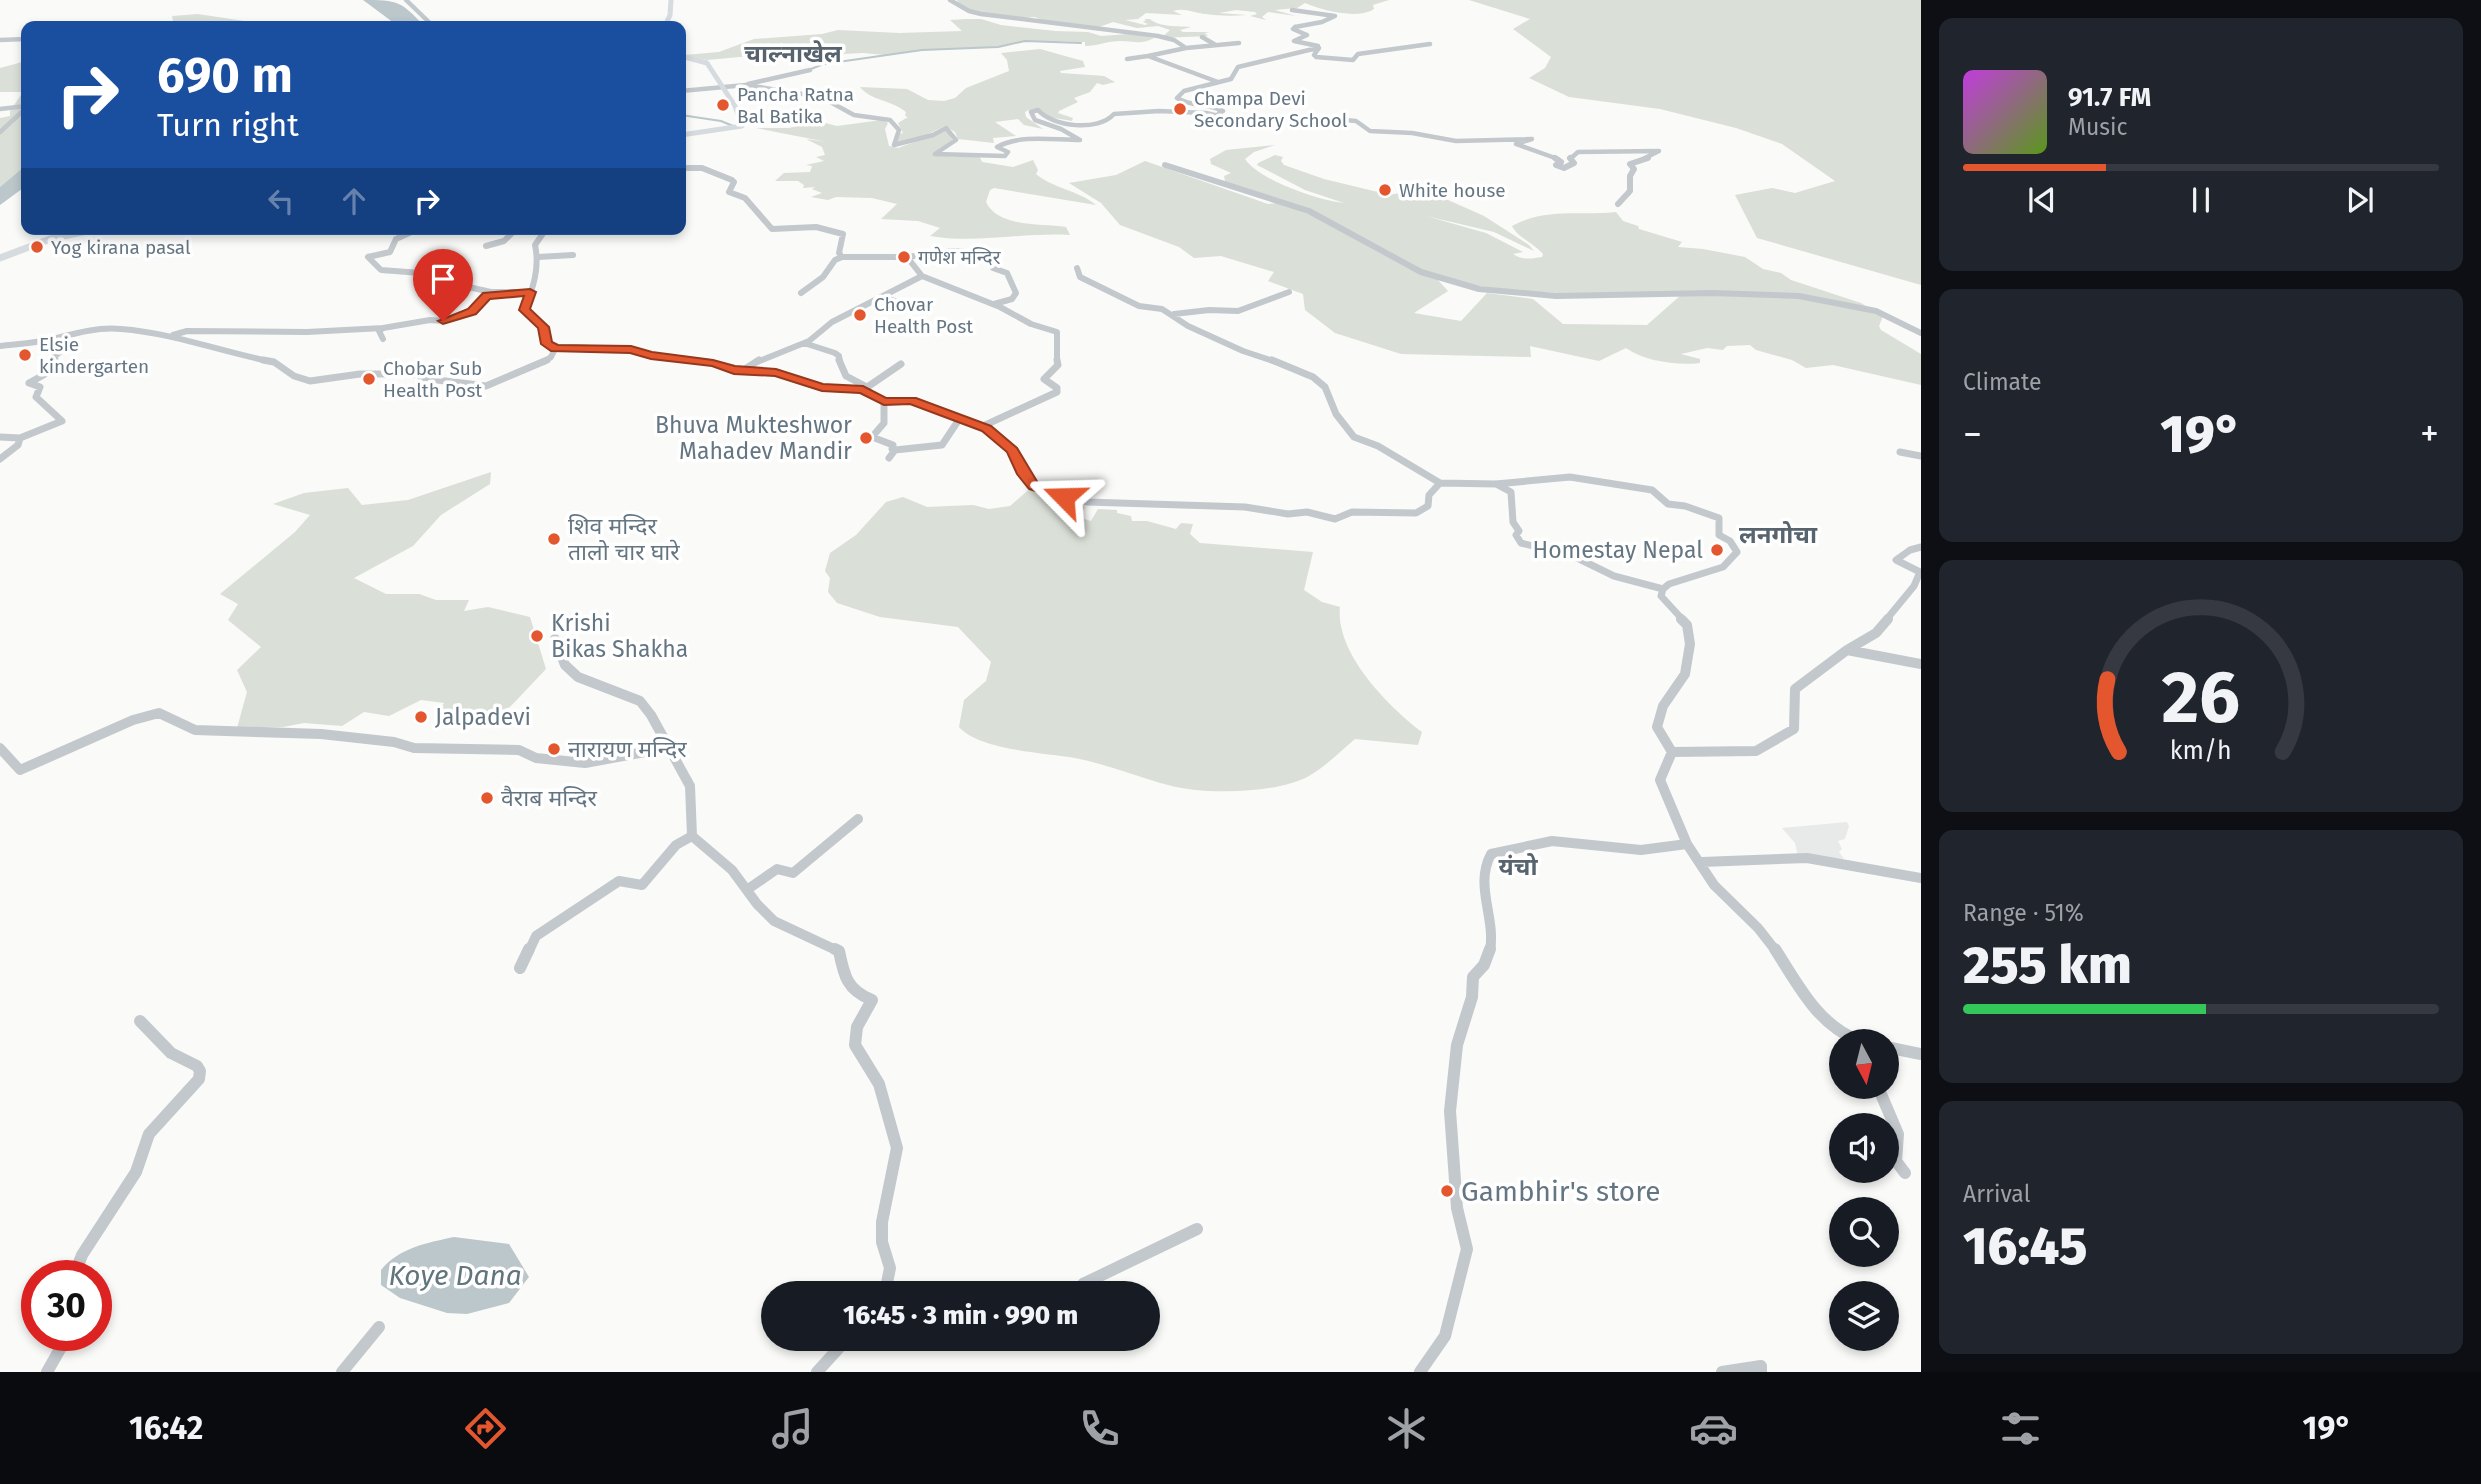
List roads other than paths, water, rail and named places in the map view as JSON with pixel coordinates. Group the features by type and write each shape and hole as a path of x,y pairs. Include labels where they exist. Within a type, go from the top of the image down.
{"main road":[{"path":"667,21 671,13 671,0"},
{"path":"686,57 707,63 735,106 741,127 686,134"},
{"path":"0,258 68,235"}],"street":[{"path":"406,0 428,21"},
{"path":"950,0 969,11 981,14 1157,36 1174,40 1185,48 1194,50 1214,44 1239,43"},
{"path":"1292,10 1335,16 1293,29 1307,35 1294,41 1318,48"},
{"path":"1202,37 1214,44"},
{"path":"0,40 21,39"},
{"path":"1318,48 1314,55 1316,57 1343,61 1353,60 1358,54 1368,52 1430,44"},
{"path":"1128,59 1185,48"},
{"path":"1218,114 1223,111 1217,107 1185,103 1177,98 1184,91 1233,77 1238,67 1259,64 1276,55 1318,48"},
{"path":"1148,56 1218,82"},
{"path":"746,85 810,70"},
{"path":"686,90 746,85 821,97 854,115 890,120 899,130 894,145 933,135 946,128 956,140 935,154 946,156 1005,156 1008,152 997,147 1019,140 1080,140 1061,128 1035,120 1031,112 1033,111 1040,111 1046,119 1087,126 1107,122 1110,116 1120,113 1158,111 1218,114 1240,121 1283,117 1356,121 1370,131 1412,133 1456,141 1532,139 1516,144 1556,158 1561,162 1556,165 1564,168 1574,163 1569,158 1578,152 1659,151 1630,164 1634,169 1630,176 1630,191 1618,204"},
{"path":"0,109 21,107"},
{"path":"0,132 21,112"},
{"path":"1166,165 1309,211 1420,272 1479,289 1556,296 1713,293 1799,296 1876,311 1921,333"},
{"path":"686,167 702,168 729,178 734,183 729,192 744,198 772,229 816,227 843,234 839,253 842,257"},
{"path":"406,235 392,242 390,252 368,257 381,270 421,273 425,282 452,283 467,289 485,289 498,294"},
{"path":"486,246 504,241 510,235"},
{"path":"542,235 535,246 538,257 535,285 524,310 543,327 547,344 555,349 631,349 651,355 713,363 742,371 776,373 822,388 865,389 901,364"},
{"path":"801,293 823,277 835,260 842,257 907,257 953,251 979,253 993,268 1007,273 1016,293 1012,299 994,304"},
{"path":"538,257 573,255"},
{"path":"907,257 922,276 994,304 1031,324 1057,331 1058,346 1055,354 1058,365 1045,379 1057,388 1057,392 1020,411 996,415 981,427"},
{"path":"1077,268 1080,277 1114,291 1129,302 1174,314 1209,310 1238,311 1289,292"},
{"path":"742,371 761,359 804,343 832,322 922,276"},
{"path":"0,346 51,339 81,330 120,329 178,335 187,331 307,332 383,328 460,317 478,307 478,302 487,296 530,292"},
{"path":"883,296 905,306"},
{"path":"1174,314 1188,326 1243,351 1313,377 1325,387 1336,414 1354,437 1378,446 1440,483 1496,484 1570,477 1652,490 1668,504 1685,506 1719,518 1719,535 1730,541 1737,552 1723,567 1669,584 1662,589 1661,596 1687,625 1690,644 1685,674 1663,706 1657,727 1672,751"},
{"path":"383,328 379,331 383,339"},
{"path":"167,335 274,362 294,376 310,380 360,374 409,373 418,374 421,378 486,386 542,363 551,357 555,349"},
{"path":"804,343 839,356 839,367 847,378 884,401 912,401 981,427 1013,450 1033,486 1087,502 1245,507 1288,514 1307,512 1335,519 1352,512 1416,513 1428,506 1429,495 1440,483"},
{"path":"0,437 20,438 62,421 52,415 47,406 36,397 40,387 29,383 58,367 54,357 60,352"},
{"path":"884,401 884,423 872,437 893,445 892,449 895,450"},
{"path":"889,458 895,450 942,444 960,418"},
{"path":"0,459 18,446 20,438"},
{"path":"1900,452 1921,456"},
{"path":"1496,484 1512,494 1513,522 1519,531 1517,535 1521,543 1562,552 1604,572 1662,589"},
{"path":"1672,751 1756,751 1794,729 1795,689 1847,650 1876,633 1914,586 1920,572 1896,560 1910,550 1921,547"},
{"path":"555,639 565,665 578,677 640,701 651,715 690,786 692,836 732,870 757,904 774,920 839,951 845,984 856,994 872,1000 857,1027 855,1045 869,1061 885,1095 897,1147 881,1236 892,1265 888,1281"},
{"path":"1847,650 1921,664"},
{"path":"0,748 20,770 133,720 159,713 195,730 321,734 394,742 415,748 519,750 536,758 585,763 656,750 669,751"},
{"path":"1672,751 1660,780 1687,844 1702,862 1714,884 1763,933 1824,1021 1833,1029"},
{"path":"748,889 777,869 793,873 858,818"},
{"path":"520,968 536,936 619,881 642,885 680,840 692,836"},
{"path":"1420,1372 1445,1336 1467,1249 1457,1208 1450,1111 1457,1045 1472,998 1473,977 1486,966 1492,953 1482,872 1491,854 1552,842 1582,842 1642,850 1687,844"},
{"path":"1702,862 1807,858 1921,878"},
{"path":"80,1260 106,1215 136,1172 149,1134 199,1079 200,1071 197,1066 172,1053 140,1021"},
{"path":"1899,1050 1921,1054"},
{"path":"1883,1099 1898,1133 1896,1161 1905,1173"},
{"path":"1089,1281 1197,1229"},
{"path":"342,1372 379,1327"},
{"path":"51,1371 60,1351"},
{"path":"817,1372 836,1351"},
{"path":"1722,1372 1761,1366 1761,1372"}],"water":[{"path":"363,0 398,4 419,21 391,21"},
{"path":"21,169 21,190 0,205 0,187"},
{"name":"Koye Dana","path":"454,1237 509,1244 529,1277 509,1303 467,1314 447,1313 400,1298 381,1285 381,1270 396,1256 423,1244"}],"waterway":[{"path":"824,64 922,50 998,47 1025,41 1081,43"},
{"path":"811,69 821,65"},
{"path":"686,116 721,121 733,126"}],"place":[{"name":"Pancha Ratna Bal Batika","path":"723,105"},
{"name":"Champa Devi Secondary School","path":"1180,109"},
{"name":"White house","path":"1385,190"},
{"name":"Yog kirana pasal","path":"37,247"},
{"name":"गणेश मन्दिर","path":"904,257"},
{"name":"Chovar Health Post","path":"860,315"},
{"name":"Elsie kindergarten","path":"25,355"},
{"name":"Chobar Sub Health Post","path":"369,379"},
{"name":"Bhuva Mukteshwor Mahadev Mandir","path":"866,438"},
{"name":"शिव मन्दिर तालो चार घारे","path":"554,539"},
{"name":"Homestay Nepal","path":"1717,550"},
{"name":"Krishi Bikas Shakha","path":"537,636"},
{"name":"Jalpadevi","path":"421,717"},
{"name":"नारायण मन्दिर","path":"554,749"},
{"name":"वैराब मन्दिर","path":"487,798"},
{"name":"Gambhir's store","path":"1447,1191"}],"district":[{"name":"चाल्नाखेल","path":"793,54"},
{"name":"लनगोचा","path":"1778,535"},
{"name":"यंचो","path":"1518,867"}]}
